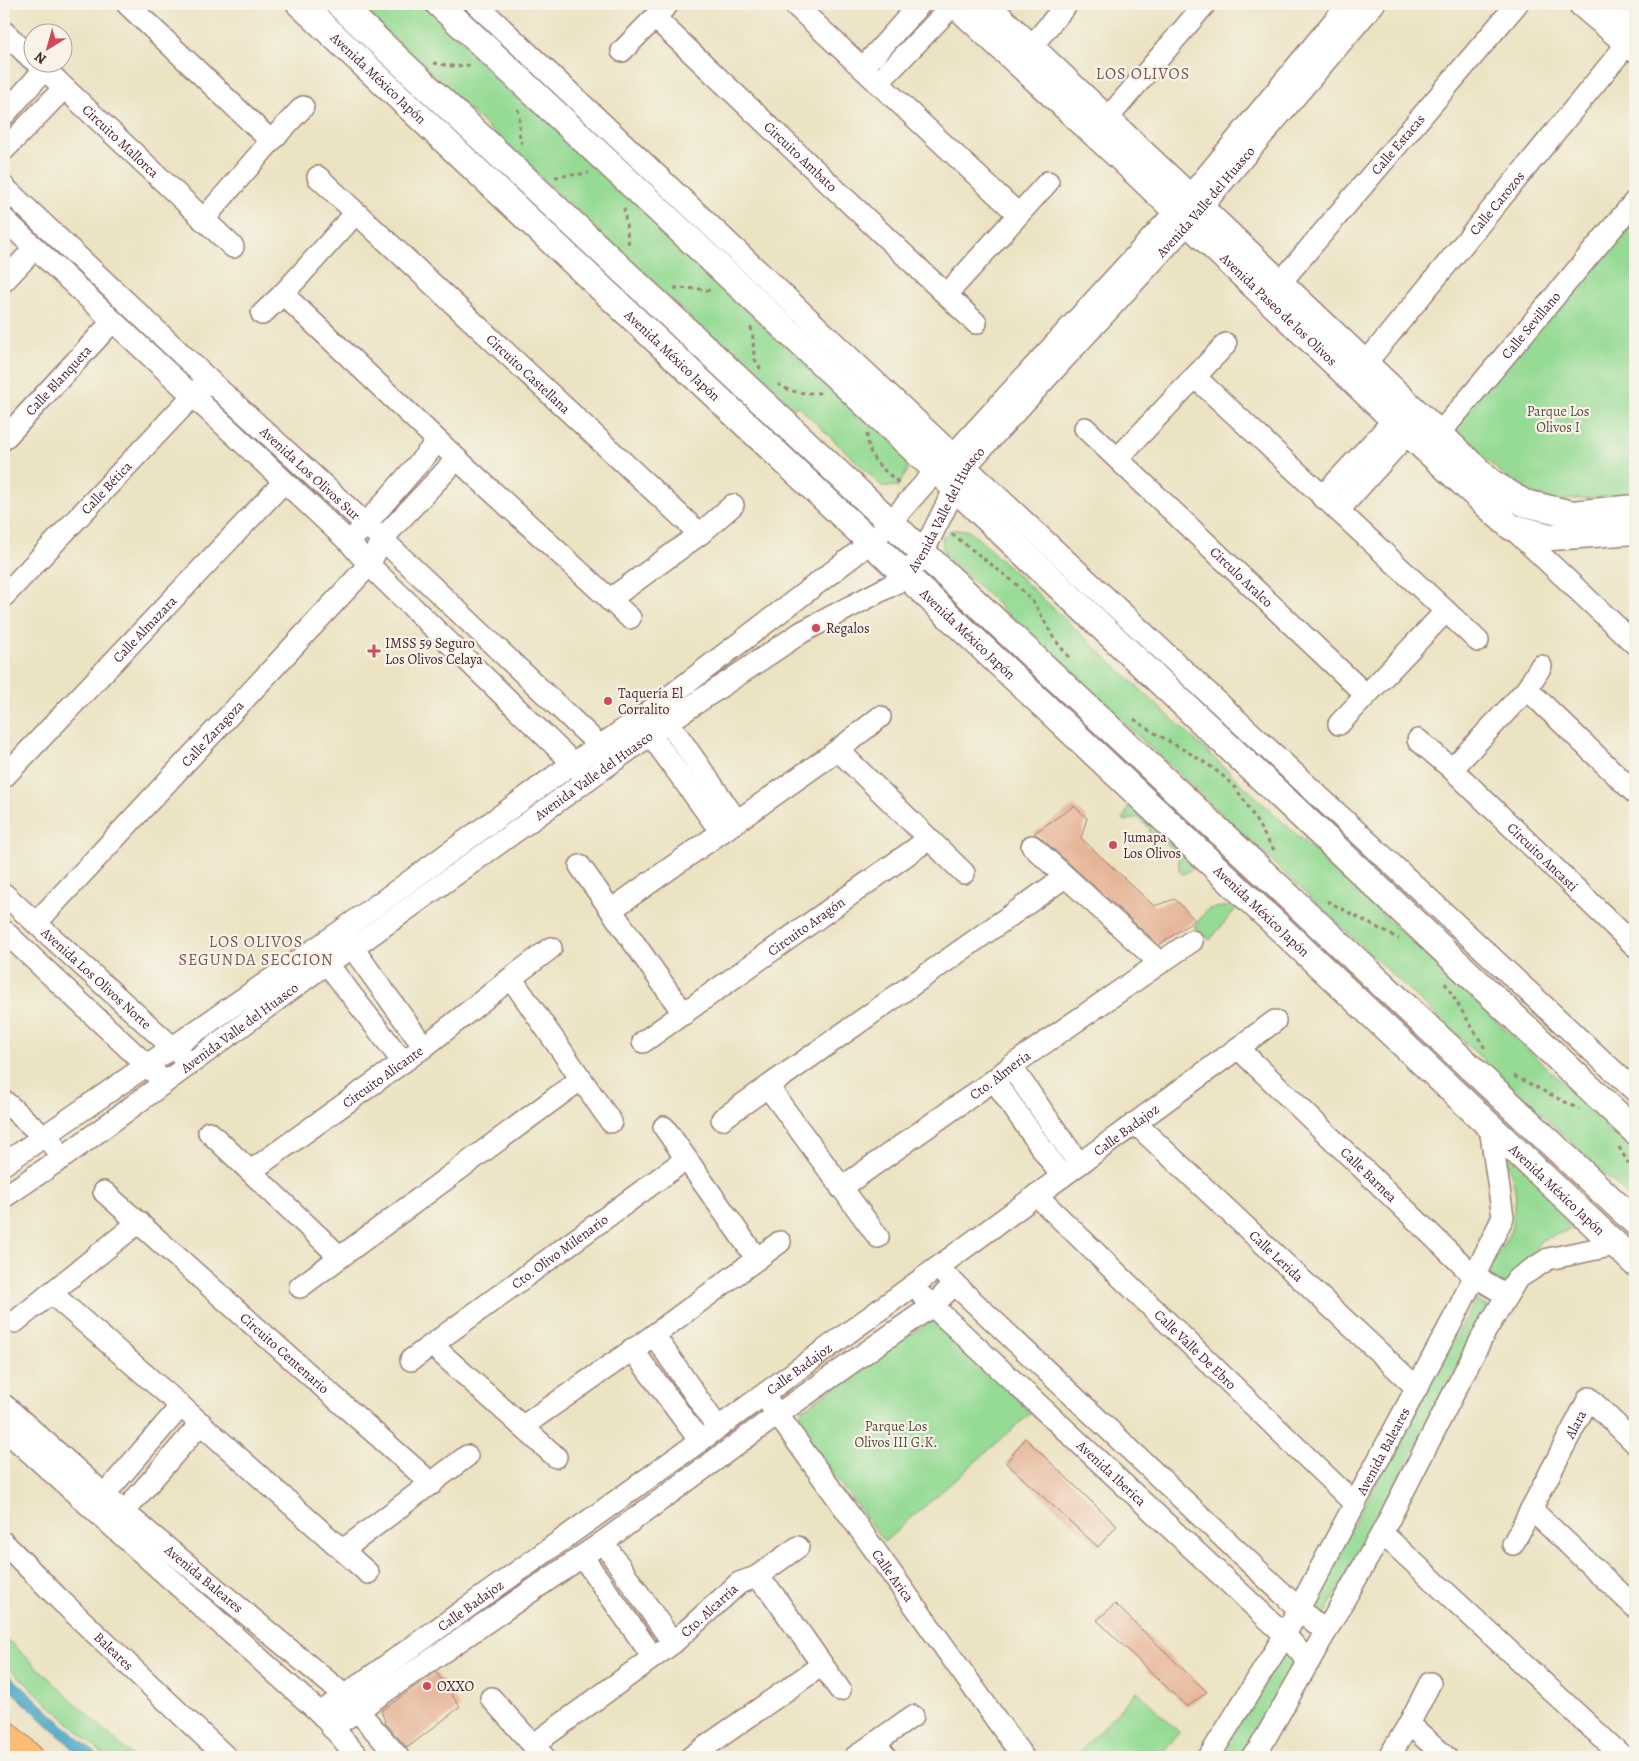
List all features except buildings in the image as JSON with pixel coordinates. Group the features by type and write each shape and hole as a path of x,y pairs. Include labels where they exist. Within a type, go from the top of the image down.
{"highway":[{"path":"4,1734 29,1757"}],"street":[{"path":"127,4 271,140"},
{"name":"Avenida México Japón","path":"300,4 1635,1263"},
{"name":"Avenida México Japón","path":"339,4 1635,1222"},
{"path":"439,4 1635,1091"},
{"path":"476,4 952,470 1626,1137"},
{"path":"794,4 1018,214"},
{"path":"863,68 920,4"},
{"path":"878,83 954,4"},
{"name":"Avenida Paseo de los Olivos","path":"954,4 1188,210 1280,283 1365,364 1417,434 1524,503 1572,514 1635,508"},
{"name":"Avenida Paseo de los Olivos","path":"985,4 1107,120 1188,210 1511,526 1551,537 1635,531"},
{"path":"1030,48 1067,4"},
{"path":"1107,120 1206,4"},
{"name":"Avenida Valle del Huasco","path":"1188,210 1348,4"},
{"name":"Avenida Valle del Huasco","path":"4,1164 147,1065 347,940 586,780 606,754 662,714 870,542 892,522 913,497 952,470 1374,4"},
{"name":"Calle Estacas","path":"1280,283 1516,4"},
{"path":"1582,4 1633,39"},
{"path":"1612,4 1633,39"},
{"name":"Circuito Ambato","path":"622,51 661,11 976,323"},
{"name":"Circuito Mallorca","path":"4,32 22,49"},
{"name":"Calle Carozos","path":"1365,364 1633,39"},
{"path":"4,115 33,72"},
{"name":"Circuito Mallorca","path":"47,72 233,247"},
{"path":"4,150 64,88"},
{"path":"203,220 271,140 304,107"},
{"name":"Circuito Castellana","path":"318,177 700,534"},
{"path":"947,294 1048,182"},
{"name":"Avenida Los Olivos Sur","path":"4,187 208,380 382,539 606,754"},
{"name":"Calle Sevillano","path":"1417,434 1635,201"},
{"path":"262,314 283,294 356,213"},
{"name":"Avenida Los Olivos Sur","path":"4,219 350,543 369,565 573,763 586,780"},
{"path":"4,281 34,248"},
{"path":"283,294 457,459 630,618"},
{"name":"Calle Blanqueta","path":"4,439 113,321"},
{"path":"1118,458 1226,344"},
{"path":"1195,377 1478,641"},
{"name":"Calle Bética","path":"4,596 208,380"},
{"name":"Circulo Aralco","path":"1085,428 1366,695"},
{"path":"1322,497 1417,434"},
{"path":"1338,511 1417,434"},
{"path":"350,543 365,523 438,441"},
{"path":"382,539 457,459"},
{"name":"Avenida Valle del Huasco","path":"662,714 802,632 908,577 938,521 952,470"},
{"name":"Calle Almazara","path":"4,776 284,482"},
{"path":"609,600 700,534 733,504"},
{"path":"1511,526 1635,644"},
{"name":"Calle Zaragoza","path":"36,923 369,565 382,539"},
{"path":"1339,724 1446,611"},
{"path":"1452,769 1527,689 1541,666"},
{"path":"1527,689 1633,787"},
{"path":"662,714 729,826"},
{"path":"611,910 838,750 880,718"},
{"path":"644,727 729,826"},
{"name":"Circuito Ancasti","path":"1418,740 1452,769 1635,946"},
{"path":"1103,762 1123,741"},
{"path":"838,750 964,873"},
{"name":"Avenida Valle del Huasco","path":"347,940 573,763 606,754"},
{"name":"Circuito Aragón","path":"643,1042 929,839"},
{"path":"1032,846 1160,963"},
{"path":"580,866 684,1014"},
{"path":"722,1119 1065,877"},
{"name":"Avenida Los Olivos Norte","path":"4,894 189,1064"},
{"name":"Avenida Los Olivos Norte","path":"4,931 164,1082"},
{"path":"1306,953 1326,933"},
{"path":"347,940 424,1047"},
{"name":"Cto. Almeria","path":"841,1188 1011,1066 1192,941"},
{"name":"Circuito Alicante","path":"251,1171 424,1047 552,948"},
{"path":"322,956 403,1062"},
{"name":"Avenida Valle del Huasco","path":"4,1197 65,1156 189,1064 322,956"},
{"path":"511,978 611,1122"},
{"name":"Calle Badajoz","path":"326,1720 445,1623 718,1428 1275,1021"},
{"name":"Calle Barnea","path":"1238,1048 1474,1276 1507,1295"},
{"path":"1011,1066 1070,1170"},
{"path":"300,1287 581,1079"},
{"path":"994,1080 1070,1170"},
{"path":"768,1087 878,1237"},
{"path":"4,1101 65,1156"},
{"name":"Calle Lerida","path":"1135,1123 1417,1388"},
{"path":"664,1127 758,1259"},
{"name":"Avenida Baleares","path":"1209,1757 1285,1635 1417,1388 1503,1218 1490,1127"},
{"path":"208,1132 340,1257"},
{"name":"Cto. Olivo Milenario","path":"411,1360 433,1346 686,1159"},
{"name":"Circuito Centenario","path":"104,1192 432,1484"},
{"name":"Calle Valle De Ebro","path":"1036,1196 1355,1504"},
{"path":"15,1322 139,1222"},
{"path":"523,1426 780,1242"},
{"path":"1262,1754 1309,1662 1382,1533 1486,1330 1517,1279 1548,1259 1615,1245"},
{"path":"937,1268 1299,1609 1326,1632"},
{"name":"Calle Badajoz","path":"350,1702 458,1641 582,1556 932,1306 955,1284"},
{"name":"Avenida Iberica","path":"913,1286 932,1306 1285,1635 1309,1662"},
{"path":"51,1293 201,1423 368,1573"},
{"path":"654,1334 718,1428"},
{"path":"433,1346 556,1457"},
{"path":"632,1349 700,1441"},
{"name":"Calle Arica","path":"763,1395 1023,1757"},
{"name":"Alara","path":"1512,1544 1589,1398 1635,1443"},
{"name":"Avenida Baleares","path":"4,1405 124,1512 350,1702 398,1757"},
{"path":"105,1494 181,1406"},
{"path":"124,1512 201,1423"},
{"name":"Avenida Baleares","path":"4,1429 326,1720 358,1757"},
{"path":"1096,1459 1118,1438"},
{"path":"343,1550 467,1456"},
{"path":"1531,1509 1635,1607"},
{"path":"1382,1533 1623,1757"},
{"path":"602,1542 673,1643"},
{"name":"Baleares","path":"4,1543 59,1599 226,1757"},
{"path":"756,1577 798,1547"},
{"path":"582,1556 653,1657"},
{"name":"Cto. Alcarria","path":"538,1751 653,1657 673,1643 740,1584 756,1577 772,1593 840,1690"},
{"path":"445,1623 458,1641"},
{"path":"690,1757 822,1665"},
{"path":"1388,1757 1409,1724 1430,1683"},
{"path":"491,1698 538,1751"},
{"path":"855,1757 881,1750 913,1716"},
{"path":"1409,1724 1446,1757"}],"path":[{"path":"430,62 452,66 474,65"},
{"path":"516,103 520,118 520,140 523,146"},
{"path":"552,177 592,172"},
{"path":"623,205 628,244 631,250"},
{"path":"669,287 700,289 721,293"},
{"path":"749,322 753,338 754,358 766,375"},
{"path":"772,380 785,389 804,393 825,393"},
{"path":"866,428 867,445 873,459 913,497"},
{"path":"938,521 958,540 1015,582 1035,604 1053,637 1076,665"},
{"path":"1130,716 1144,727 1218,772 1235,789 1265,838 1281,859"},
{"path":"1322,898 1402,941"},
{"path":"1441,977 1488,1053"},
{"path":"1510,1074 1584,1111"},
{"path":"1626,1137 1635,1175"}],"green space":[{"path":"357,4 423,4 904,453 908,470 898,486 883,487 798,406 789,411"},
{"name":"Parque Los Olivos I","path":"1635,209 1635,494 1556,501 1519,488 1450,428"},
{"path":"950,530 969,530 1635,1150 1635,1202 944,554 942,538"},
{"path":"1130,804 1196,867 1183,874 1179,871 1178,854 1163,840 1159,841 1137,817 1126,821 1123,819"},
{"path":"1239,905 1210,940 1194,927 1208,909"},
{"path":"1507,1153 1592,1233 1574,1228 1541,1240 1510,1289 1486,1275 1511,1231 1516,1195"},
{"path":"1476,1300 1490,1309 1321,1622 1306,1611"},
{"name":"Parque Los Olivos III G.K.","path":"933,1319 1031,1413 884,1542 797,1426 798,1418 803,1409"},
{"path":"4,1636 133,1757 106,1757 4,1663"},
{"path":"1283,1645 1303,1663 1245,1757 1213,1757"},
{"path":"1137,1691 1180,1733 1158,1757 1075,1757"}],"water":[{"path":"4,1670 99,1757 82,1757 4,1684"}],"place":[{"name":"Regalos","path":"816,628"},
{"name":"IMSS 59 Seguro Los Olivos Celaya","path":"374,651"},
{"name":"Taquería El Corralito","path":"608,701"},
{"name":"Jumapa Los Olivos","path":"1113,845"},
{"name":"OXXO","path":"427,1686"}],"district":[{"name":"LOS OLIVOS","path":"1143,74"},
{"name":"LOS OLIVOS SEGUNDA SECCION","path":"256,951"}]}
